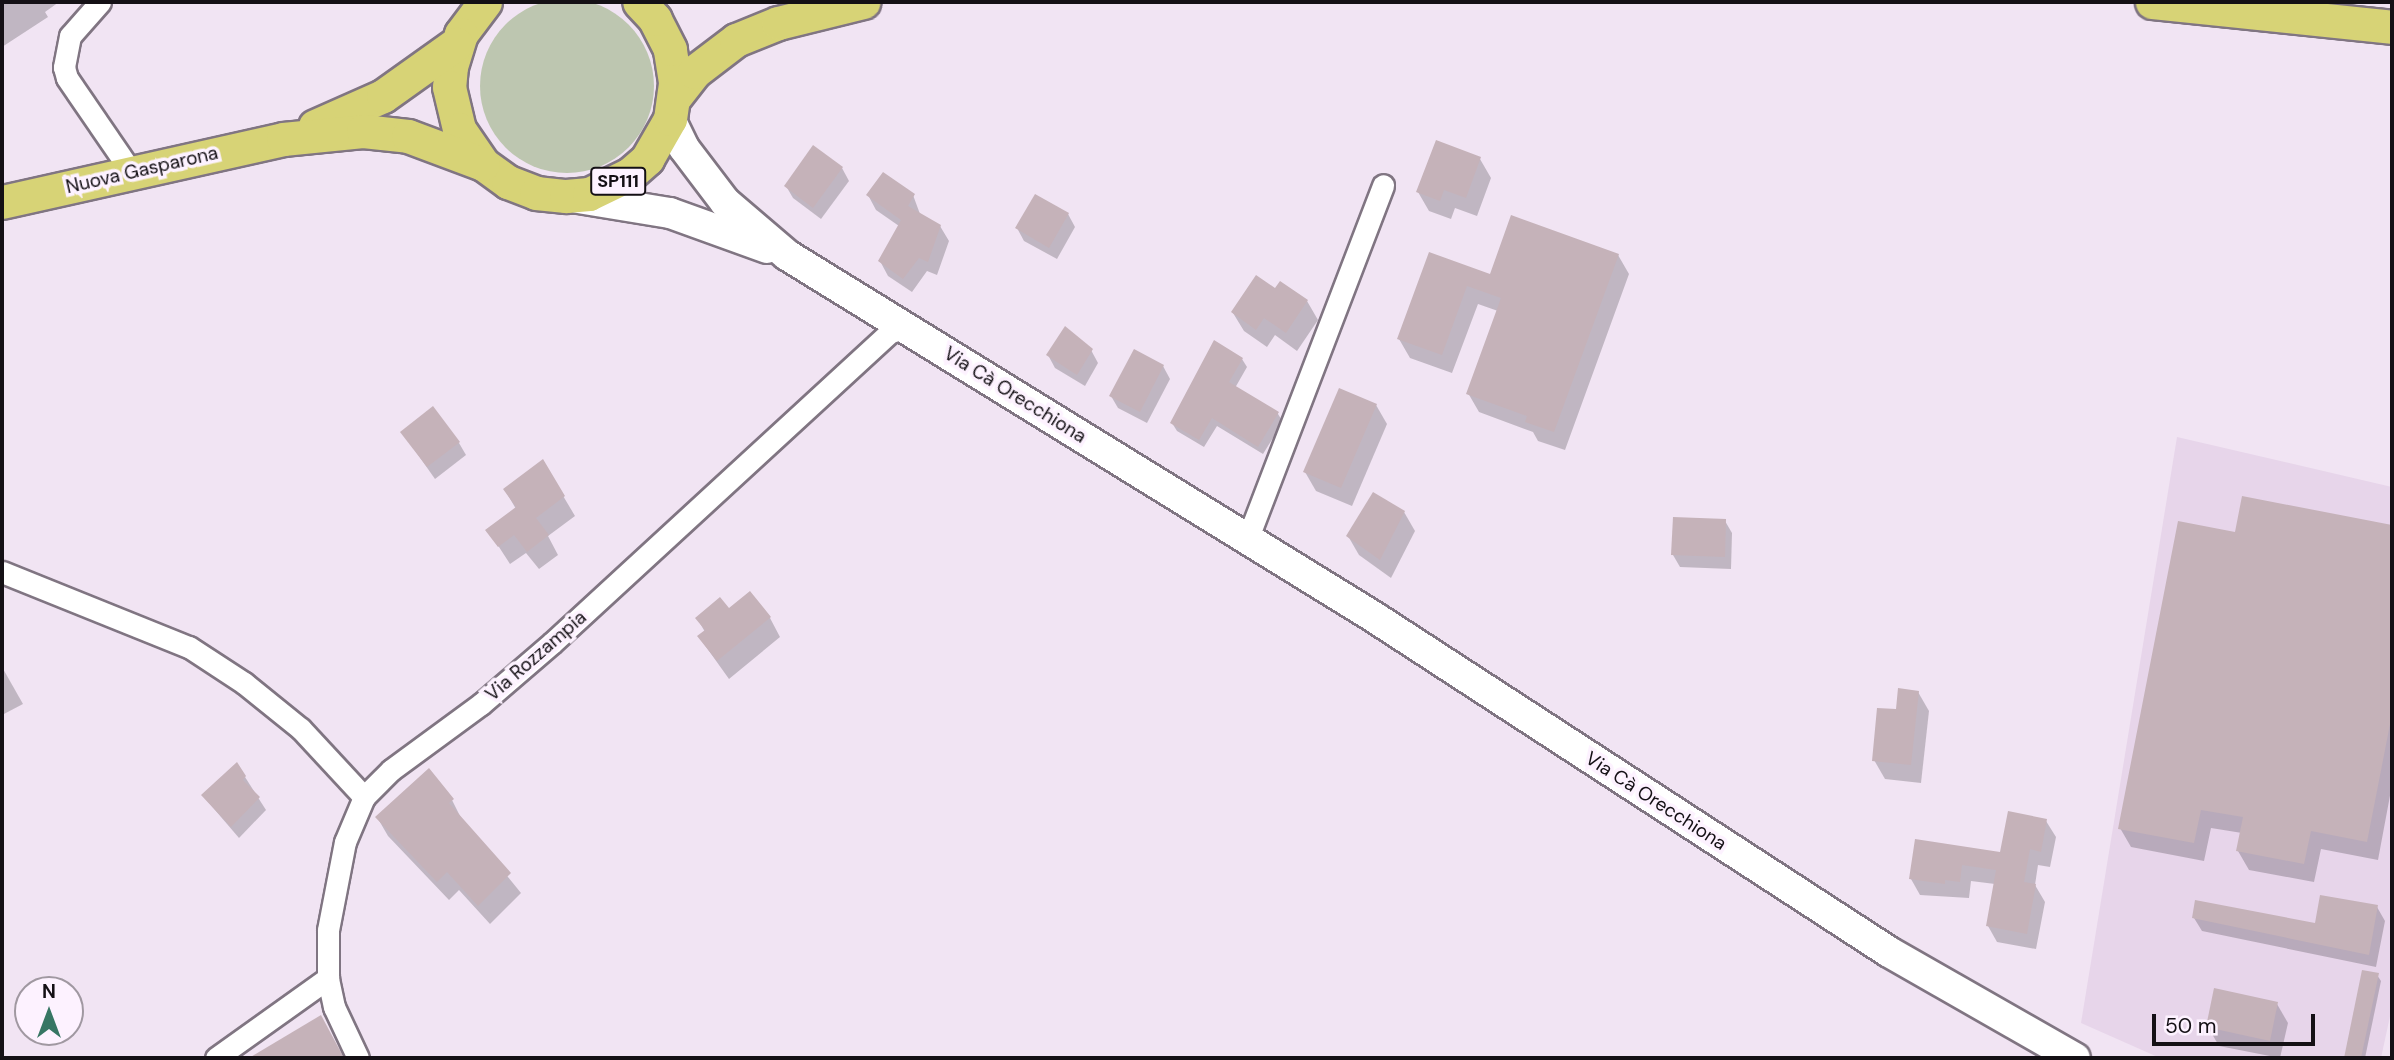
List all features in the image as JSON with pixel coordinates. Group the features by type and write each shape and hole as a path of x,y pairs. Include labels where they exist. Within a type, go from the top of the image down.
{"main road":[{"path":"639,2 655,19 670,49 672,108"},
{"name":"Nuova Gasparona","path":"2,202 283,139 382,132 458,152 483,164 508,182 536,193 566,197 589,194 630,174 647,159 672,108 694,72 736,40 778,23 863,2"},
{"path":"2152,2 2392,27"},
{"name":"Nuova Gasparona","path":"283,139 383,96 468,18"},
{"name":"Nuova Gasparona","path":"468,18 450,76 452,108 464,139 483,164"},
{"name":"Via Cà Orecchiona","path":"672,108 684,148 725,202 787,255 1242,536 1889,952 2075,1058"},
{"name":"Via Cà Orecchiona","path":"566,197 670,213 787,255"}],"street":[{"path":"100,2 70,36 64,67 67,78 132,173"},
{"path":"1242,536 1252,527 1383,185"},
{"path":"2,193 38,194"},
{"name":"Via Rozzampia","path":"358,1058 334,1007 328,978 328,930 345,842 364,797 391,770 481,704 552,643 890,332 906,328"},
{"path":"2,572 188,647 244,683 301,729 364,797"},
{"path":"216,1058 328,978"}],"shaded area":[{"path":"2177,437 2392,487 2392,1007 2381,1058 2160,1058 2081,1023"}],"green space":[{"path":"567,-1 600,6 629,24 647,53 654,86 647,119 629,148 600,166 567,173 534,166 505,148 487,119 480,86 487,53 505,24 534,6"}],"building":[{"path":"1436,140 1481,157 1466,198 1444,190 1440,201 1416,192"},
{"path":"813,145 843,167 813,208 784,186"},
{"path":"883,172 915,194 908,206 941,225 928,262 919,258 903,279 878,261 901,220 866,195"},
{"path":"1035,194 1069,213 1049,248 1015,228"},
{"path":"1511,215 1619,254 1554,432 1525,422 1527,416 1466,394 1501,298 1467,286 1442,355 1397,339 1429,252 1490,274"},
{"path":"1256,275 1275,288 1280,281 1308,300 1286,333 1264,318 1256,330 1231,312"},
{"path":"1065,326 1093,349 1077,375 1046,355"},
{"path":"1214,340 1243,358 1229,382 1279,412 1258,447 1212,418 1199,440 1170,423"},
{"path":"1134,349 1164,365 1140,412 1109,396"},
{"path":"1339,388 1377,404 1341,488 1303,472"},
{"path":"433,406 460,442 427,467 400,432"},
{"path":"543,459 565,496 536,518 549,535 527,552 514,535 498,547 485,530 516,507 503,489"},
{"path":"1373,492 1405,511 1380,560 1346,536"},
{"path":"2242,496 2392,525 2392,714 2367,842 2311,831 2304,864 2236,851 2243,817 2201,810 2194,843 2118,829 2178,521 2235,532"},
{"path":"1673,517 1726,519 1725,557 1671,555"},
{"path":"750,591 771,617 717,661 697,636 705,630 695,618 720,597 729,608"},
{"path":"1898,688 1919,691 1911,765 1872,761 1877,708 1896,709"},
{"path":"237,762 246,776 243,780 260,797 231,827 201,795"},
{"path":"429,768 454,799 449,803 511,873 478,906 447,872 437,882 375,817"},
{"path":"2008,811 2047,819 2041,852 2030,849 2024,882 2036,884 2027,934 1986,926 1996,870 1962,865 1960,882 1945,880 1945,884 1909,879 1915,839 2000,852"},
{"path":"2320,895 2378,905 2369,955 2192,918 2195,900 2315,923"},
{"path":"2362,970 2379,973 2361,1058 2344,1058"},
{"path":"2214,988 2278,1002 2270,1041 2206,1027"},
{"path":"321,1015 344,1058 249,1058"}]}
